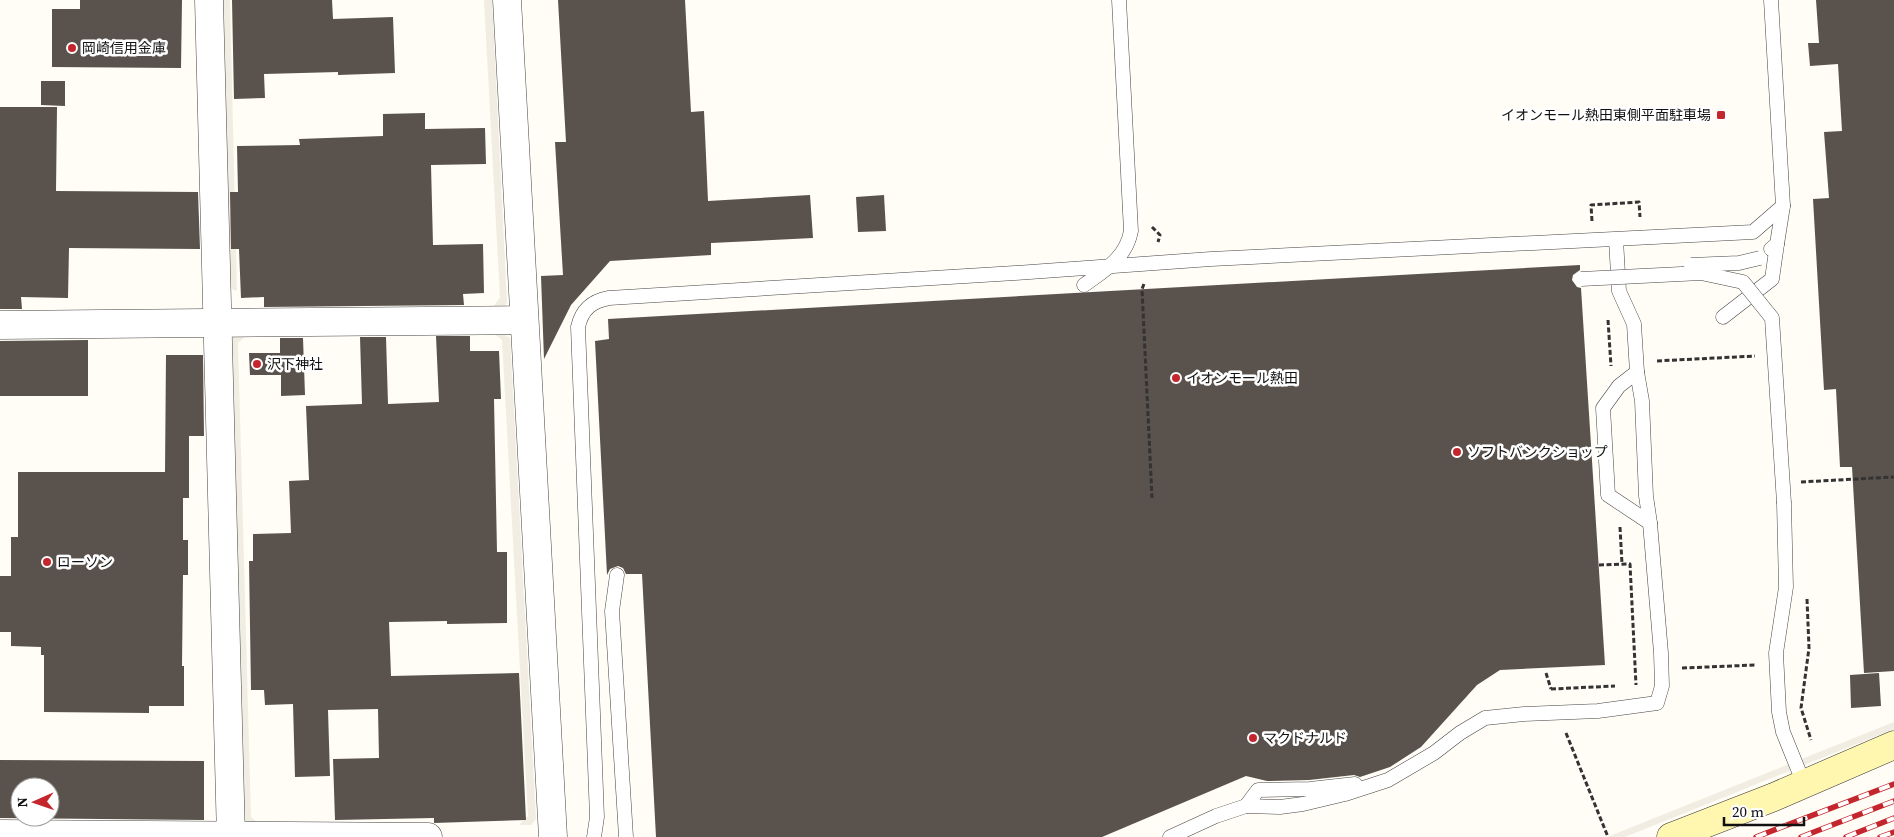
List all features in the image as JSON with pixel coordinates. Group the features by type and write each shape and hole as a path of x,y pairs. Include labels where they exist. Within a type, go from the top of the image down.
{"street":[{"path":"209,0 231,836"},
{"path":"507,0 554,837"},
{"path":"0,325 524,320"},
{"path":"1671,837 1894,746"},
{"path":"0,834 428,837"}],"lane":[{"path":"1084,285 1112,265 1124,252 1129,242 1131,231 1119,0"},
{"path":"1723,317 1772,279 1783,206 1771,0"},
{"path":"594,837 597,817 578,340 580,318 596,300 1220,258 1754,232 1783,206"},
{"path":"1170,837 1216,816 1246,806 1280,807 1303,804 1345,794 1388,780 1434,753 1460,733 1485,718 1524,714 1598,711 1657,703 1662,686 1662,669 1646,496 1642,401 1637,372 1634,324 1619,291 1616,240"},
{"path":"1777,244 1760,258 1739,263 1580,275 1701,272 1743,282 1772,318 1784,503 1786,587 1776,652 1779,712 1783,732 1804,784"},
{"path":"1637,372 1619,386 1603,408 1608,496 1650,524"},
{"path":"616,575 612,611 626,837"}],"path":[{"path":"1801,482 1894,477"},
{"path":"1599,565 1630,564 1636,685 1626,686"},
{"path":"1635,670 1757,665 1757,674"},
{"path":"1546,673 1559,712 1608,837"},
{"path":"1551,689 1617,686"}],"shaded area":[{"path":"222,0 230,0 237,291 229,286"},
{"path":"484,0 492,0 507,303 503,308 492,308 500,298"},
{"path":"493,333 502,333 510,338 536,819 531,825 519,825 528,816 502,340"},
{"path":"237,335 247,335 238,343 251,817 259,824 248,823 243,818 231,341"},
{"path":"1894,722 1894,729 1625,837 1607,837"}],"building":[{"path":"80,0 182,0 181,68 52,67 52,9 80,9"},
{"path":"232,0 332,0 333,19 393,17 395,73 338,75 338,72 264,74 265,98 234,99"},
{"path":"558,0 685,0 691,112 704,111 708,201 810,195 813,238 711,243 711,255 610,261 571,305 544,359 541,276 563,275 555,142 566,142"},
{"path":"1816,0 1894,0 1894,671 1864,673 1852,467 1840,467 1836,389 1824,390 1813,199 1829,198 1824,132 1842,131 1838,64 1810,66 1808,43 1819,43"},
{"path":"41,81 65,81 65,106 41,105"},
{"path":"0,107 57,107 56,191 198,192 200,249 69,248 68,298 21,297 22,309 0,309"},
{"path":"425,113 425,129 485,128 486,164 431,165 433,245 483,244 484,293 463,294 464,305 264,307 264,297 241,298 239,249 231,249 230,192 238,192 237,146 300,145 299,139 383,136 383,114"},
{"path":"884,195 886,231 858,232 856,197"},
{"path":"1580,265 1580,270 1573,275 1572,280 1577,287 1581,288 1605,665 1500,670 1477,685 1421,747 1390,767 1360,777 1354,775 1309,780 1267,781 1246,776 1102,837 656,837 642,574 626,574 623,568 618,566 610,569 607,575 595,341 609,339 608,319"},
{"path":"436,336 470,336 470,351 499,351 501,399 494,399 497,552 507,552 507,623 447,624 447,621 389,622 391,676 519,673 526,820 434,823 434,818 335,820 333,759 379,758 378,709 328,710 330,776 295,777 293,704 265,705 264,690 251,690 249,561 253,561 253,534 291,533 289,481 309,480 306,406 362,404 360,337 386,337 388,404 439,402"},
{"path":"280,338 303,338 305,395 281,396 281,375 250,375 249,353 280,353"},
{"path":"88,340 88,396 0,396 0,341"},
{"path":"166,355 203,355 204,436 189,436 189,498 183,498 183,540 188,540 188,575 183,575 182,666 184,666 184,706 149,706 149,713 44,712 44,655 41,655 41,647 11,646 11,632 0,632 0,576 11,576 11,537 18,537 18,472 165,472"},
{"path":"1879,673 1881,706 1851,708 1850,675"},
{"path":"0,760 204,761 204,820 60,819 60,777 10,777 10,818 0,818"}],"railway":[{"path":"1756,837 1894,784"},
{"path":"1801,837 1894,801"},
{"path":"1846,837 1894,818"},
{"path":"1880,837 1894,832"}],"place":[{"name":"岡崎信用金庫","path":"72,48"},
{"name":"イオンモール熱田東側平面駐車場","path":"1721,115"},
{"name":"沢下神社","path":"257,364"},
{"name":"イオンモール熱田","path":"1176,378"},
{"name":"ソフトバンクショップ","path":"1457,452"},
{"name":"ローソン","path":"47,562"},
{"name":"マクドナルド","path":"1253,738"}]}
